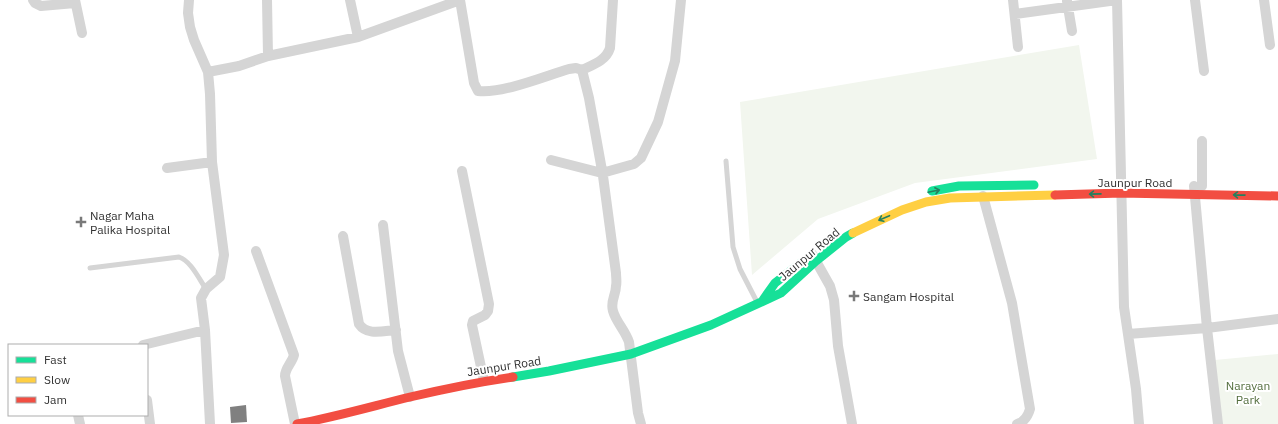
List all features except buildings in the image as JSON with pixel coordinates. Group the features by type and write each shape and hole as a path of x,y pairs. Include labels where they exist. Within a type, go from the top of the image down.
{"street":[{"path":"33,0 41,6 75,2 82,33"},
{"path":"189,0 188,13 190,27 208,72 212,162 224,255 220,277 206,289 201,298 205,330 210,424"},
{"path":"267,0 268,56"},
{"path":"350,0 358,37"},
{"path":"208,72 239,66 268,56 358,37 460,0 474,83 478,91 487,92 501,90 569,69 576,68 582,70 604,58 608,54 610,48 613,0"},
{"path":"551,160 602,173 634,164 641,158 658,122 675,60 681,0"},
{"path":"1013,0 1018,47"},
{"path":"1015,14 1068,3 1117,0 1124,307 1136,389 1139,424"},
{"path":"1195,0 1204,71"},
{"path":"1264,0 1270,46"},
{"path":"1068,3 1072,30"},
{"path":"582,70 602,173 616,273 616,287 612,301 612,310 626,333 631,354 638,412 641,424"},
{"path":"1202,142 1197,189 1207,328 1218,424"},
{"path":"167,168 212,162"},
{"path":"462,171 489,304 488,311 485,315 472,321 484,381"},
{"path":"920,194 959,186 1043,185"},
{"path":"1074,185 1121,189 1271,187"},
{"name":"Jaunpur Road","path":"814,257 858,230 902,210 926,202 950,198 1121,189"},
{"path":"1197,189 1278,196"},
{"path":"983,196 1012,303 1030,409 1028,416 1021,423 1017,424"},
{"path":"383,226 401,364 410,396"},
{"path":"760,301 775,283 814,257 838,232"},
{"path":"343,236 359,324 362,329 368,332 396,330"},
{"path":"256,251 294,355 292,362 285,372 285,376 296,424"},
{"path":"814,257 830,286 834,300 838,346 852,424"},
{"name":"Jaunpur Road","path":"296,424 319,420 410,396 484,381 549,371 631,354 710,325 760,301"},
{"path":"1128,334 1207,328 1278,319"},
{"path":"148,344 205,330"},
{"path":"148,408 150,424"}],"lane":[{"path":"726,161 733,247 740,269 760,301"},
{"path":"90,268 179,257 184,258 206,289"}],"green space":[{"path":"1079,45 1097,159 915,183 818,219 752,275 740,102"},
{"name":"Narayan Park","path":"1278,354 1278,424 1219,424 1215,360"}],"traffic: fast":[{"path":"932,191 959,186 1034,185"},
{"path":"513,377 631,354 711,325 781,293 816,261 853,233"},
{"path":"763,300 775,283 802,262"}],"traffic: slow":[{"path":"853,233 902,210 926,202 950,198 1055,195"}],"traffic: jam":[{"path":"1055,195 1121,193 1278,196"},
{"path":"297,424 436,391 513,377"}],"place":[{"name":"Nagar Maha Palika Hospital","path":"81,222"},
{"name":"Sangam Hospital","path":"854,296"}]}
